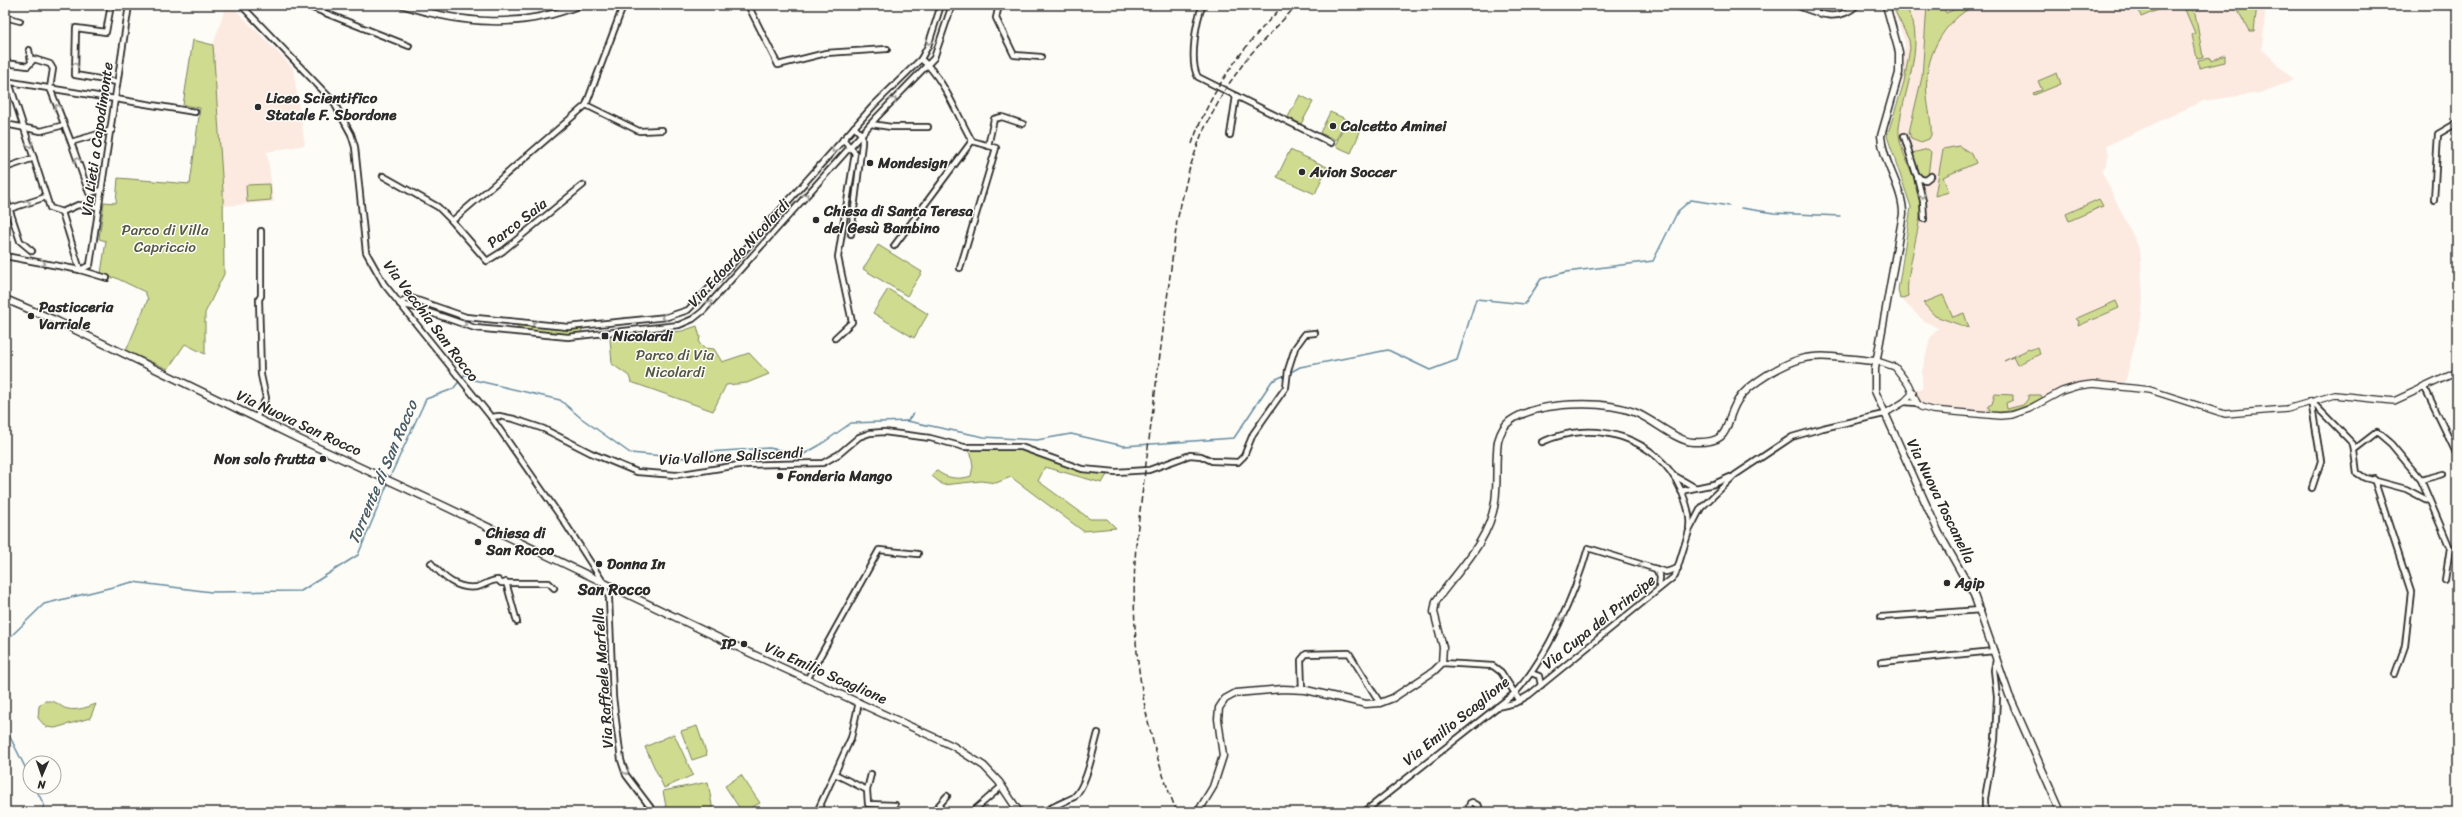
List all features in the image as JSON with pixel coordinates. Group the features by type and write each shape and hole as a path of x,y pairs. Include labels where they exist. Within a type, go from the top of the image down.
{"main road":[{"path":"403,5 444,16 495,23 541,18 579,5"},
{"name":"Via Nuova Toscanella","path":"1886,5 1900,52 1898,73 1881,136 1882,147 1902,198 1903,214 1877,361 1875,391 1884,414 1939,533 1981,610 1996,660 2009,695 2061,812"},
{"name":"Via Nuova San Rocco","path":"5,299 57,321 256,418 363,467 603,582"},
{"path":"1198,812 1206,801 1223,756 1218,719 1219,708 1225,698 1236,693 1302,690 1366,704 1380,703 1434,671 1442,662 1443,647 1434,612 1436,600 1479,545 1486,530 1495,503 1498,441 1500,434 1509,421 1524,414 1543,409 1598,404 1634,412 1689,442 1714,440 1726,432 1737,400 1744,393 1788,364 1802,359 1816,358 1877,361"},
{"name":"Via Emilio Scaglione","path":"603,582 748,652 859,702 970,756 984,766 1002,786 1019,812"},
{"path":"1205,812 1206,801"}],"street":[{"path":"111,5 106,32 76,28 75,75 117,82"},
{"name":"Via Lieti a Capodimonte","path":"80,270 90,265 112,130 117,82 129,5"},
{"name":"Via Vecchia San Rocco","path":"241,5 333,101 343,119 355,147 366,252 384,284 480,402 565,523 603,582"},
{"path":"305,5 409,46"},
{"path":"452,221 586,105 622,9 621,5"},
{"path":"748,5 778,65 826,53 887,49"},
{"name":"Via Edoardo Nicolardi","path":"400,304 404,300 410,298 466,317 549,326 586,326 677,315 696,303 854,127 921,59 928,46 941,5"},
{"name":"Via Edoardo Nicolardi","path":"400,304 418,308 475,328 568,338 680,325 693,319 703,311 871,124 928,64 939,48 952,5"},
{"path":"999,5 996,18 1014,55 1041,57"},
{"path":"1203,5 1194,51 1195,72 1201,80 1332,143"},
{"path":"1796,5 1815,12 1837,15 1847,14 1857,5"},
{"path":"5,16 20,21"},
{"path":"5,63 28,66 30,61 30,50"},
{"path":"30,61 34,59 43,60 50,64 53,69 50,88 89,193 102,190"},
{"path":"921,59 928,64 972,141 996,148 960,268"},
{"path":"99,207 78,205 62,212 50,208 7,81 195,112"},
{"path":"1230,135 1236,96"},
{"path":"586,105 639,131 662,130"},
{"path":"988,146 994,119 1002,117 1023,124"},
{"path":"2434,200 2438,134 2457,123"},
{"path":"5,124 41,131 64,125"},
{"path":"871,124 891,127 928,127"},
{"path":"851,234 862,134 854,127"},
{"path":"71,142 112,130"},
{"path":"1904,136 1923,201 1924,219"},
{"path":"835,338 852,322 838,258 855,153 851,146 843,139"},
{"path":"894,246 972,141"},
{"path":"5,168 34,158"},
{"path":"1916,174 1921,179 1926,180 1931,176"},
{"name":"Parco Saia","path":"383,176 438,207 487,261 503,252 584,185"},
{"path":"5,196 20,241 32,250"},
{"path":"9,209 46,196"},
{"path":"62,212 80,270"},
{"path":"256,418 266,398 261,368 259,298 261,296 261,231"},
{"path":"5,256 80,270 107,278"},
{"path":"630,321 631,331"},
{"path":"510,332 511,322"},
{"path":"596,325 598,327 598,335"},
{"path":"586,326 586,332 590,336"},
{"name":"Via Vallone Saliscendi","path":"491,417 499,416 514,419 544,429 591,453 637,472 676,475 739,465 823,463 839,454 859,437 870,433 884,432 930,438 964,446 1022,447 1089,470 1116,472 1149,470 1190,455 1201,456 1212,461 1238,462 1244,456 1252,434 1286,387 1288,370 1295,348 1304,334 1315,333"},
{"path":"1877,361 1895,367 1921,407 1932,410 2012,415 2029,409 2062,391 2078,386 2093,384 2150,390 2221,414 2287,409 2311,401 2340,395 2394,401 2457,372"},
{"path":"2424,388 2457,455"},
{"path":"1884,414 1904,402 1913,393"},
{"path":"2311,401 2355,449 2355,464 2357,473 2365,478 2374,479 2406,489 2430,500"},
{"path":"2311,401 2321,461 2312,488"},
{"path":"1904,402 1917,403"},
{"name":"Via Cupa del Principe","path":"1497,708 1520,701 1675,576 1689,531 1701,508 1736,475 1792,437 1823,428 1884,414"},
{"name":"Via Cupa del Principe","path":"1542,442 1560,436 1604,432 1622,436 1652,451 1673,475 1682,491 1688,507 1689,531"},
{"path":"2355,449 2374,433 2379,433 2421,480 2450,548 2445,580"},
{"path":"2421,480 2443,474"},
{"path":"1673,475 1695,487"},
{"path":"1682,491 1714,484 1736,475"},
{"path":"2374,479 2411,592 2405,646 2395,674"},
{"path":"1714,484 1718,491"},
{"path":"1688,507 1694,510 1701,508"},
{"name":"Via Emilio Scaglione","path":"1364,812 1515,693 1531,673 1574,593 1588,548 1669,572 1678,568"},
{"path":"808,678 879,550 918,554"},
{"path":"431,563 448,582 460,585 476,587 491,580 506,582 549,583 554,588"},
{"path":"1656,569 1660,577 1660,588"},
{"path":"506,582 517,622"},
{"name":"Via Raffaele Marfella","path":"603,582 609,598 613,697 621,760 626,775 654,812"},
{"path":"1881,617 1981,610"},
{"path":"1882,662 1994,651"},
{"path":"1302,690 1301,660 1306,654 1349,653 1380,703"},
{"path":"1985,812 1985,798 1995,740 1997,697 1994,670 1996,660"},
{"path":"1442,662 1493,666 1501,672 1520,701"},
{"path":"1531,673 1539,676 1541,685"},
{"path":"817,812 852,738 859,702"},
{"path":"1044,812 1064,800 1073,798 1078,793 1090,765 1098,733"},
{"path":"835,774 867,790"},
{"path":"871,774 867,790 868,804 895,804"},
{"path":"972,812 1002,786"},
{"path":"933,812 947,796"},
{"path":"1468,812 1470,803 1472,802 1479,806 1478,812"}],"shaded area":[{"name":"Liceo Scientifico Statale F. Sbordone","path":"231,5 293,68 305,145 267,152 274,202 224,206 213,45 225,9 231,9"},
{"path":"1891,5 2266,5 2262,49 2294,80 2260,93 2203,101 2106,146 2109,154 2106,167 2101,170 2140,250 2141,258 2143,300 2141,320 2125,383 2091,382 2068,387 2029,407 2015,411 1991,412 1937,408 1921,402 1916,395 1915,389 1922,389 1922,371 1930,338 1938,328 1924,321 1903,301 1915,208 1894,131 1904,69 1905,42"}],"green space":[{"path":"1892,5 1903,5 1911,17 1915,31 1913,64 1901,114 1899,138 1918,188 1921,209 1908,278 1908,296 1900,299 1898,290 1911,207 1887,136 1904,82 1910,48 1909,40"},
{"path":"1927,5 1942,5 1946,13 1965,5 1976,5 1964,12 1944,31 1932,55 1928,68 1927,82 1931,135 1929,139 1921,142 1911,138 1909,132 1922,77"},
{"path":"2145,5 2170,5 2141,17 2138,8"},
{"path":"2183,5 2188,5 2195,13 2203,57 2197,58 2192,35 2195,33"},
{"path":"2235,5 2257,5 2254,31 2249,31"},
{"name":"Parco di Villa Capriccio","path":"193,40 213,45 223,191 224,274 205,313 205,354 185,344 168,369 126,351 148,299 145,292 114,277 112,278 101,273 106,241 99,239 104,202 116,203 118,178 190,184 200,108 183,105"},
{"path":"2225,55 2225,62 2199,68 2198,60 2210,58 2211,61"},
{"path":"2057,73 2061,84 2034,95 2033,93 2042,90 2038,81"},
{"path":"1300,95 1313,102 1301,124 1288,117"},
{"name":"Calcetto Aminei","path":"1330,112 1346,119 1336,140 1320,133"},
{"path":"1346,121 1362,127 1351,153 1335,146"},
{"path":"1959,146 1972,154 1976,163 1943,177 1949,192 1935,196 1943,149"},
{"path":"1928,149 1931,152 1928,176 1925,177 1920,174 1912,153"},
{"name":"Avion Soccer","path":"1290,150 1327,167 1315,194 1277,177"},
{"path":"270,184 271,200 247,202 246,185"},
{"path":"2099,199 2103,206 2069,221 2066,214"},
{"path":"878,245 922,272 907,296 863,269"},
{"path":"888,289 928,314 914,338 873,313"},
{"path":"1943,295 1953,317 1964,313 1969,328 1935,316 1923,303"},
{"path":"2116,301 2119,308 2078,326 2079,321 2075,319"},
{"path":"519,325 552,329 580,328 582,331 580,333 558,334 519,330 517,327"},
{"name":"Parco di Via Nicolardi","path":"697,326 700,337 699,343 704,348 714,349 722,362 749,353 769,374 747,383 726,385 713,411 631,382 629,376 612,364 610,339 682,331"},
{"path":"2037,347 2040,354 2017,365 2013,357 2004,361 2029,349 2030,350"},
{"path":"1995,394 2013,395 2013,400 2006,403 2007,409 2023,405 2028,399 2028,395 2041,395 2042,398 2030,405 2017,409 2005,412 1991,412 1988,406 1992,404"},
{"path":"964,448 1018,449 1081,471 1108,473 1102,483 1045,467 1038,481 1090,519 1107,519 1116,528 1083,531 1011,477 996,483 981,481 943,485 932,476 936,470 953,478 971,476 973,466 971,454"},
{"path":"45,701 50,701 65,708 71,709 96,704 90,718 55,728 46,727 38,718 39,706"},
{"path":"697,726 707,755 692,760 681,731"},
{"path":"674,734 693,775 664,788 645,747"},
{"path":"741,775 760,803 742,812 725,786"},
{"path":"708,782 713,811 667,812 663,791"}],"waterway":[{"name":"Torrente di San Rocco","path":"1289,373 1300,367 1388,350 1430,370 1457,360 1476,299 1525,304 1541,279 1566,272 1653,261 1678,211 1691,200 1729,206"},
{"name":"Torrente di San Rocco","path":"1741,208 1774,213 1840,216"},
{"name":"Torrente di San Rocco","path":"389,479 426,399 453,389 465,374 474,380 560,400 581,418 630,453 685,458 707,452 769,448 804,454 820,445 851,423 907,421 984,437 1037,440 1071,434 1124,446 1234,438 1272,381 1285,375"},
{"path":"907,421 913,414"},
{"path":"1167,460 1187,454"},
{"name":"Torrente di San Rocco","path":"5,642 44,604 133,582 211,592 301,591 358,555 388,483"},
{"name":"Torrente di San Rocco","path":"5,727 22,761"},
{"name":"Torrente di San Rocco","path":"39,795 44,805 42,812"}],"railway":[{"path":"1192,144 1199,124 1218,87 1242,52 1284,5"},
{"path":"1177,812 1164,779 1146,710 1140,676 1134,605 1137,534 1177,221 1189,170 1202,133 1226,88 1248,57 1297,5"}],"place":[{"name":"Liceo Scientifico Statale F. Sbordone","path":"258,107"},
{"name":"Calcetto Aminei","path":"1333,126"},
{"name":"Mondesign","path":"870,163"},
{"name":"Avion Soccer","path":"1302,172"},
{"name":"Chiesa di Santa Teresa del Gesù Bambino","path":"816,220"},
{"name":"Pasticceria Varriale","path":"31,316"},
{"name":"Nicolardi","path":"605,336"},
{"name":"Non solo frutta","path":"323,459"},
{"name":"Fonderia Mango","path":"780,476"},
{"name":"Chiesa di San Rocco","path":"478,542"},
{"name":"Donna In","path":"599,564"},
{"name":"Agip","path":"1947,583"},
{"name":"IP","path":"744,644"}],"district":[{"name":"San Rocco","path":"614,589"}]}
